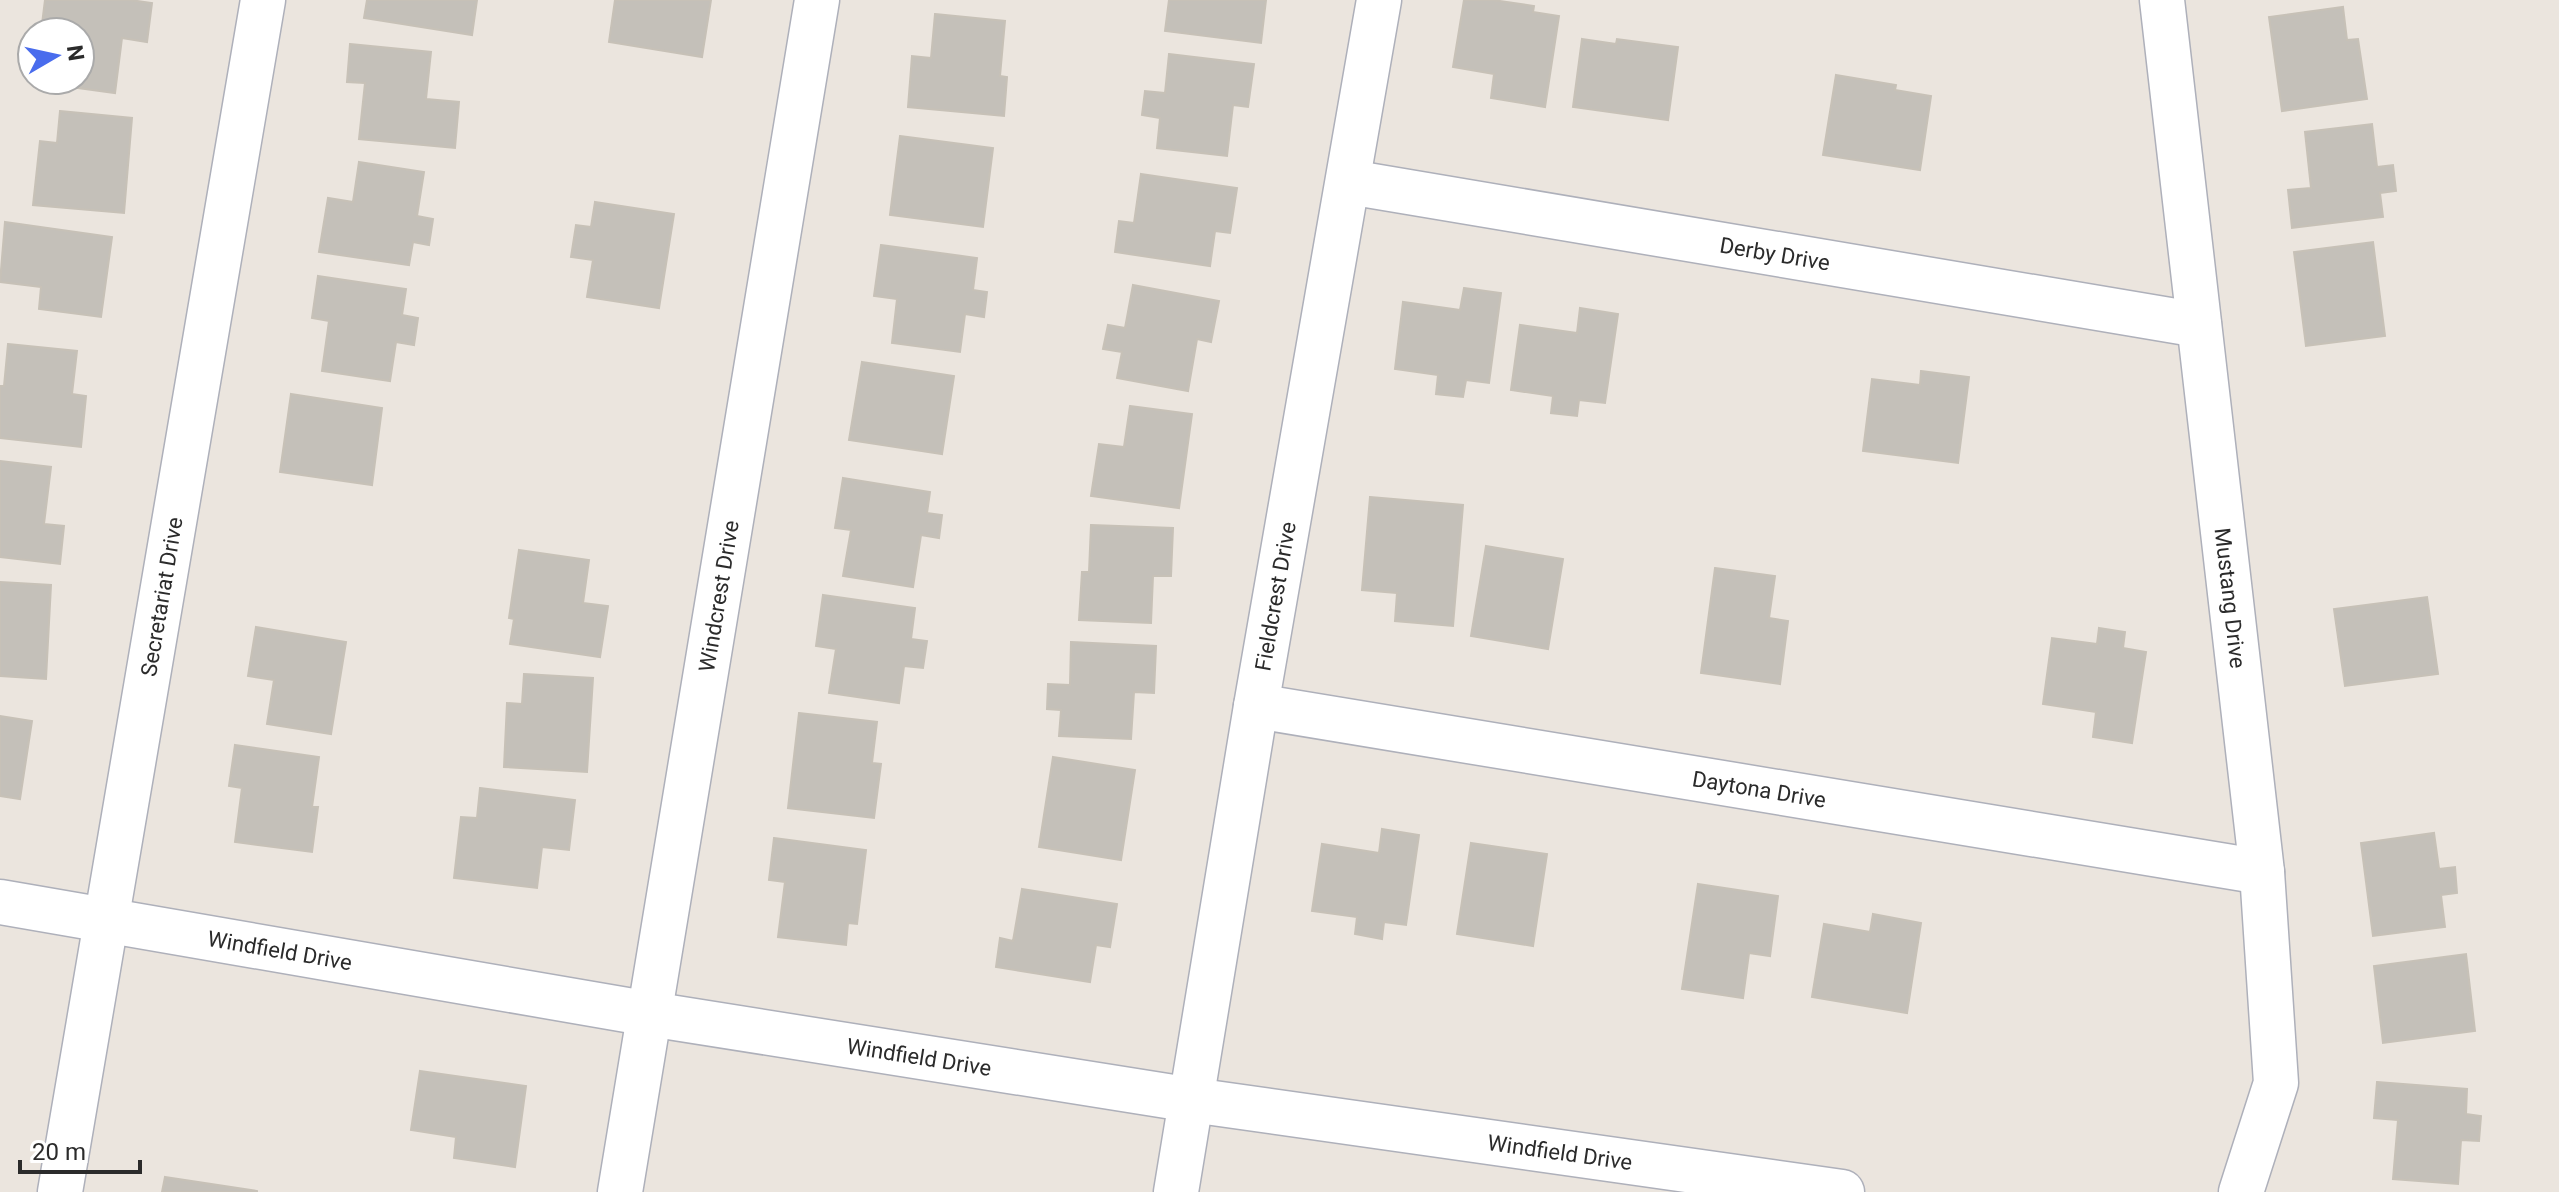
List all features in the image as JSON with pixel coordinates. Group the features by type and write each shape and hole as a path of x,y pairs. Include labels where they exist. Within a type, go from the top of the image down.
{"street":[{"name":"Secretariat Drive","path":"60,1192 263,0"},
{"name":"Windcrest Drive","path":"620,1192 817,0"},
{"name":"Fieldcrest Drive","path":"1176,1192 1256,706 1379,0"},
{"name":"Mustang Drive","path":"2162,0 2262,872 2276,1083 2241,1192"},
{"name":"Derby Drive","path":"1349,182 2199,325"},
{"name":"Daytona Drive","path":"1256,706 2262,872"},
{"name":"Windfield Drive","path":"0,902 650,1014 1192,1100 1842,1192"}],"building":[{"path":"45,0 152,3 147,42 122,38 115,93 96,90 96,16 43,16"},
{"path":"367,0 477,0 472,35 364,18"},
{"path":"615,0 711,0 702,57 609,42"},
{"path":"1169,0 1266,0 1261,43 1165,31"},
{"path":"1464,0 1493,0 1534,6 1533,12 1559,16 1545,107 1491,98 1494,74 1453,67"},
{"path":"2343,7 2347,40 2358,39 2367,99 2282,111 2269,17"},
{"path":"935,14 1005,21 1000,76 1007,77 1004,116 908,107 912,56 931,58"},
{"path":"1582,39 1616,44 1617,39 1678,47 1668,120 1573,107"},
{"path":"350,44 431,52 426,99 459,102 455,148 359,139 365,83 347,82"},
{"path":"1169,54 1254,64 1248,107 1233,105 1227,156 1157,148 1160,118 1142,115 1145,91 1165,93"},
{"path":"1836,75 1896,85 1895,90 1931,96 1920,170 1823,155"},
{"path":"60,111 132,118 124,213 33,205 40,141 57,143"},
{"path":"2372,124 2377,167 2393,165 2396,191 2380,193 2383,217 2292,228 2288,190 2311,188 2305,132"},
{"path":"900,136 993,148 983,227 890,215"},
{"path":"359,162 424,172 417,216 433,219 429,245 413,242 409,265 319,252 328,198 353,202"},
{"path":"1141,174 1237,188 1230,233 1215,231 1210,266 1115,252 1119,221 1134,223"},
{"path":"595,202 674,214 659,308 587,297 593,260 571,257 576,225 591,227"},
{"path":"5,222 112,237 101,317 39,309 41,287 0,282"},
{"path":"2373,242 2385,336 2306,346 2294,252"},
{"path":"881,245 977,258 973,290 987,292 984,317 965,314 960,352 892,343 897,299 874,296"},
{"path":"318,276 406,289 402,315 418,318 414,345 396,342 390,381 322,371 329,321 312,318"},
{"path":"1133,285 1219,301 1211,342 1197,339 1188,391 1117,378 1122,352 1103,349 1108,325 1125,328"},
{"path":"1464,288 1501,293 1489,383 1466,380 1463,397 1436,394 1438,375 1395,369 1403,302 1460,310"},
{"path":"1580,308 1618,314 1605,403 1579,400 1577,416 1551,413 1553,396 1511,390 1520,325 1577,333"},
{"path":"8,344 77,351 72,394 86,396 81,447 0,438 0,386 4,386"},
{"path":"862,362 954,376 942,454 849,440"},
{"path":"1921,371 1969,377 1958,463 1863,451 1872,379 1920,385"},
{"path":"291,394 382,408 372,485 280,472"},
{"path":"1130,406 1192,414 1179,508 1091,496 1099,444 1124,447"},
{"path":"0,461 51,467 44,524 64,526 60,564 0,557"},
{"path":"843,478 930,492 927,513 942,515 939,538 921,535 913,587 843,576 851,530 835,528"},
{"path":"1370,497 1463,505 1453,626 1395,621 1397,593 1362,590"},
{"path":"1091,525 1173,528 1171,576 1153,576 1151,623 1079,620 1082,572 1089,572"},
{"path":"1486,546 1563,559 1548,649 1471,636"},
{"path":"519,550 589,560 583,603 608,606 600,657 510,644 514,619 509,618"},
{"path":"1715,568 1775,576 1769,618 1788,621 1780,684 1701,673"},
{"path":"0,582 51,585 46,679 0,676"},
{"path":"823,595 915,608 911,639 927,641 923,668 904,666 899,703 829,693 836,649 816,646"},
{"path":"2427,597 2438,674 2345,686 2334,609"},
{"path":"256,627 346,642 331,734 267,724 274,680 248,676"},
{"path":"2099,628 2125,632 2123,648 2146,652 2132,743 2093,737 2096,712 2043,704 2052,638 2097,644"},
{"path":"1071,642 1156,646 1154,693 1134,692 1131,739 1059,736 1061,710 1047,709 1048,684 1070,685"},
{"path":"524,674 593,678 587,772 504,767 507,703 522,704"},
{"path":"799,713 877,722 872,763 881,764 874,818 788,808"},
{"path":"0,716 32,721 20,799 0,796"},
{"path":"235,745 319,757 312,807 318,807 312,852 235,842 242,788 229,786"},
{"path":"1053,757 1135,770 1121,860 1039,847"},
{"path":"480,788 575,800 569,850 542,847 537,888 454,878 461,817 477,818"},
{"path":"1382,829 1419,835 1406,925 1384,922 1382,939 1355,934 1357,917 1312,911 1322,844 1379,853"},
{"path":"2434,833 2439,869 2455,867 2457,893 2441,895 2445,927 2373,936 2361,843"},
{"path":"774,838 866,850 857,924 848,923 846,945 778,937 785,882 769,880"},
{"path":"1471,843 1547,854 1533,946 1457,934"},
{"path":"1698,884 1778,896 1770,956 1749,953 1743,998 1682,989"},
{"path":"1022,889 1117,904 1110,947 1096,945 1090,982 996,967 1000,938 1013,941"},
{"path":"1873,914 1921,923 1907,1013 1812,997 1824,924 1870,932"},
{"path":"2466,954 2475,1031 2383,1043 2374,966"},
{"path":"420,1071 526,1086 515,1167 454,1158 456,1137 411,1130"},
{"path":"2377,1082 2467,1089 2466,1114 2481,1116 2479,1141 2461,1140 2458,1184 2393,1179 2398,1120 2374,1118"},
{"path":"165,1177 257,1191 257,1192 162,1192"}]}
